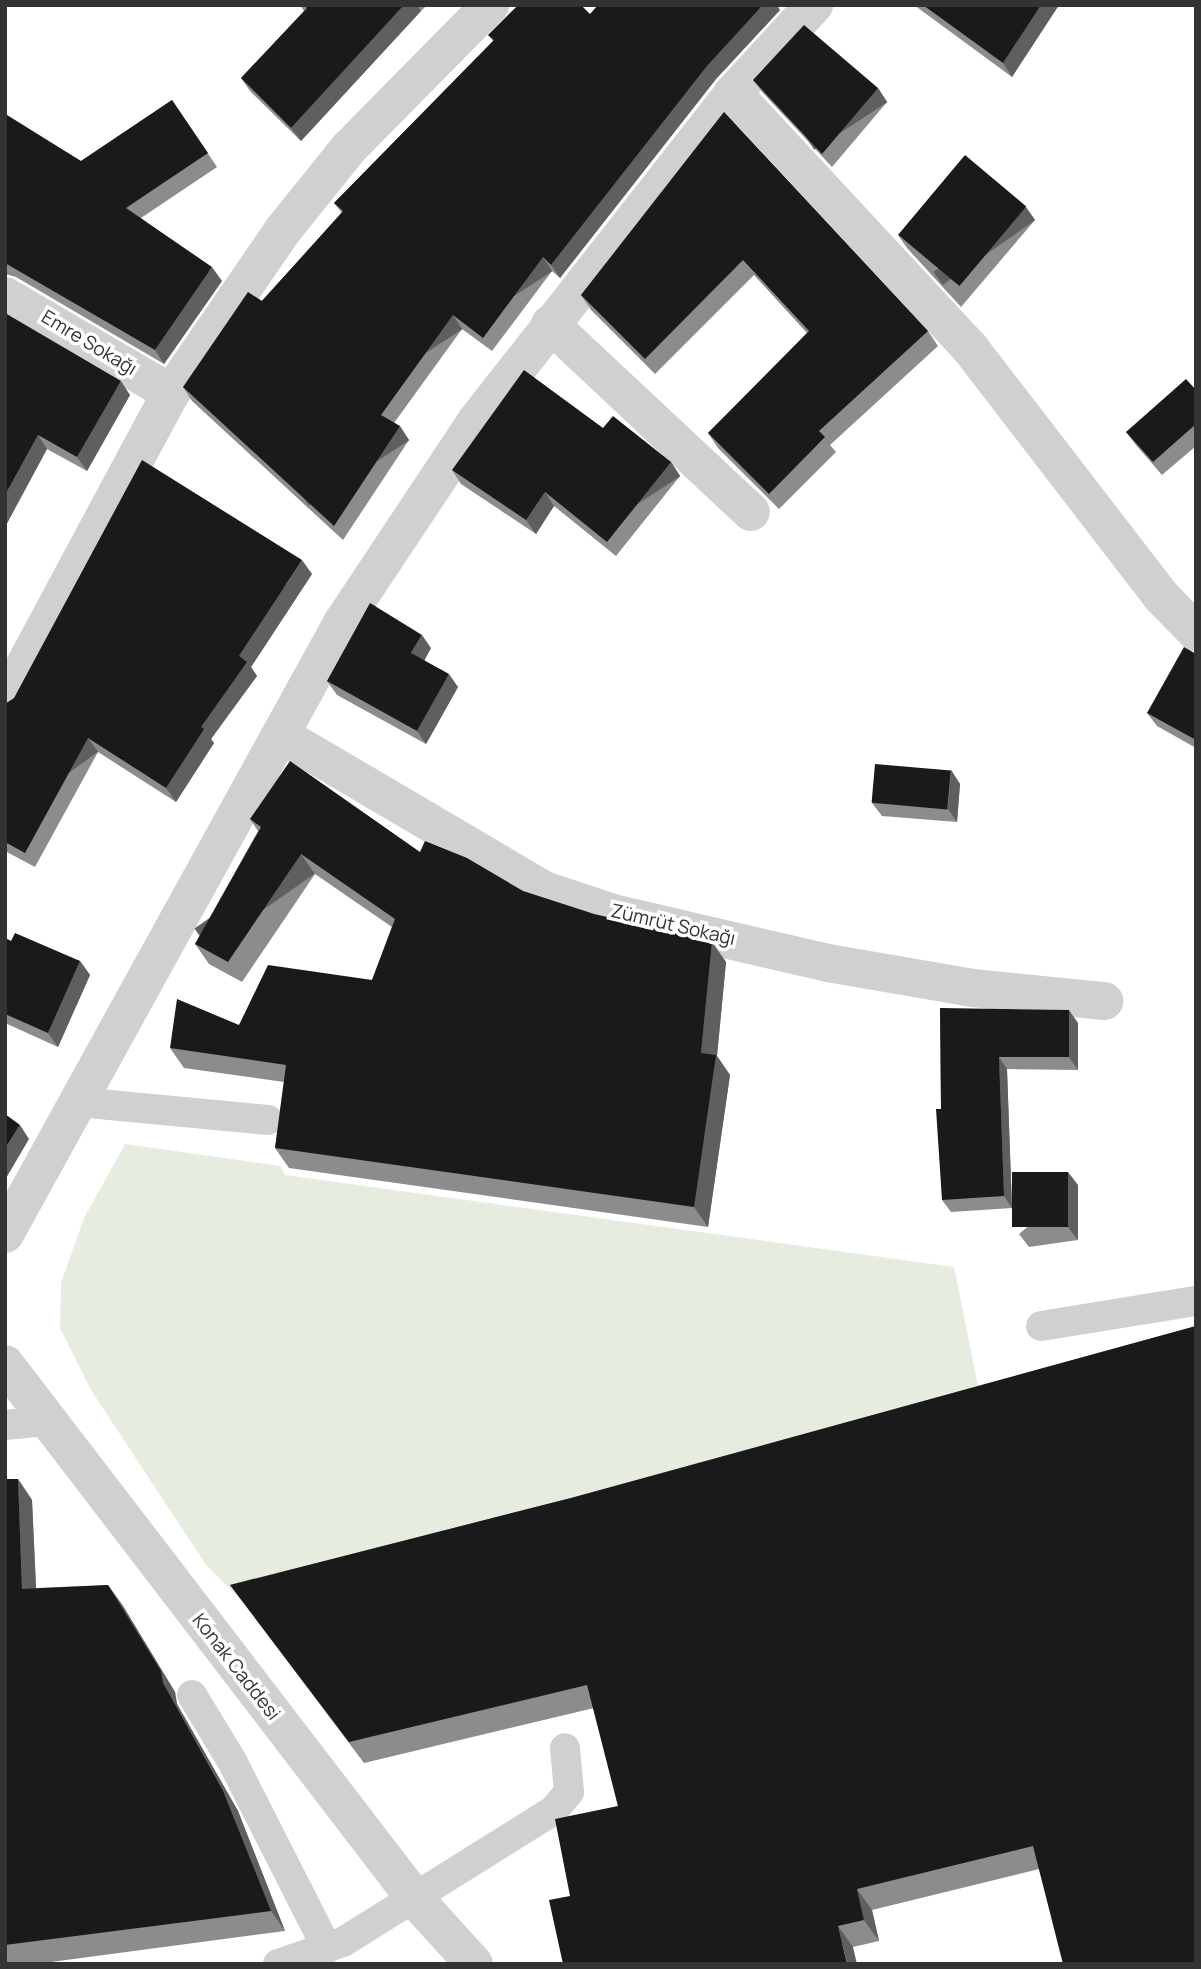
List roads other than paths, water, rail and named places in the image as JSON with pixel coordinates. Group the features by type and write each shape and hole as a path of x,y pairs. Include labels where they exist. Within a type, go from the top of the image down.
{"street":[{"path":"5,702 171,393 284,230 349,148 490,5"},
{"path":"5,1234 342,623 477,420 550,324 733,93 814,5"},
{"path":"733,93 970,348 1128,554 1196,632"},
{"name":"Emre Sokağı","path":"5,296 171,393"},
{"path":"550,324 751,512"},
{"name":"Zümrüt Sokağı","path":"281,735 544,890 602,909 828,964 973,988 1104,1001"},
{"name":"Konak Caddesi","path":"5,1364 46,1421 416,1900 474,1964"}],"lane":[{"path":"78,1102 268,1120"},
{"path":"1041,1326 1196,1301"},
{"path":"5,1425 46,1421"},
{"path":"192,1695 232,1761 327,1948"},
{"path":"278,1964 327,1948 416,1900 554,1810 569,1792 565,1748"}]}
